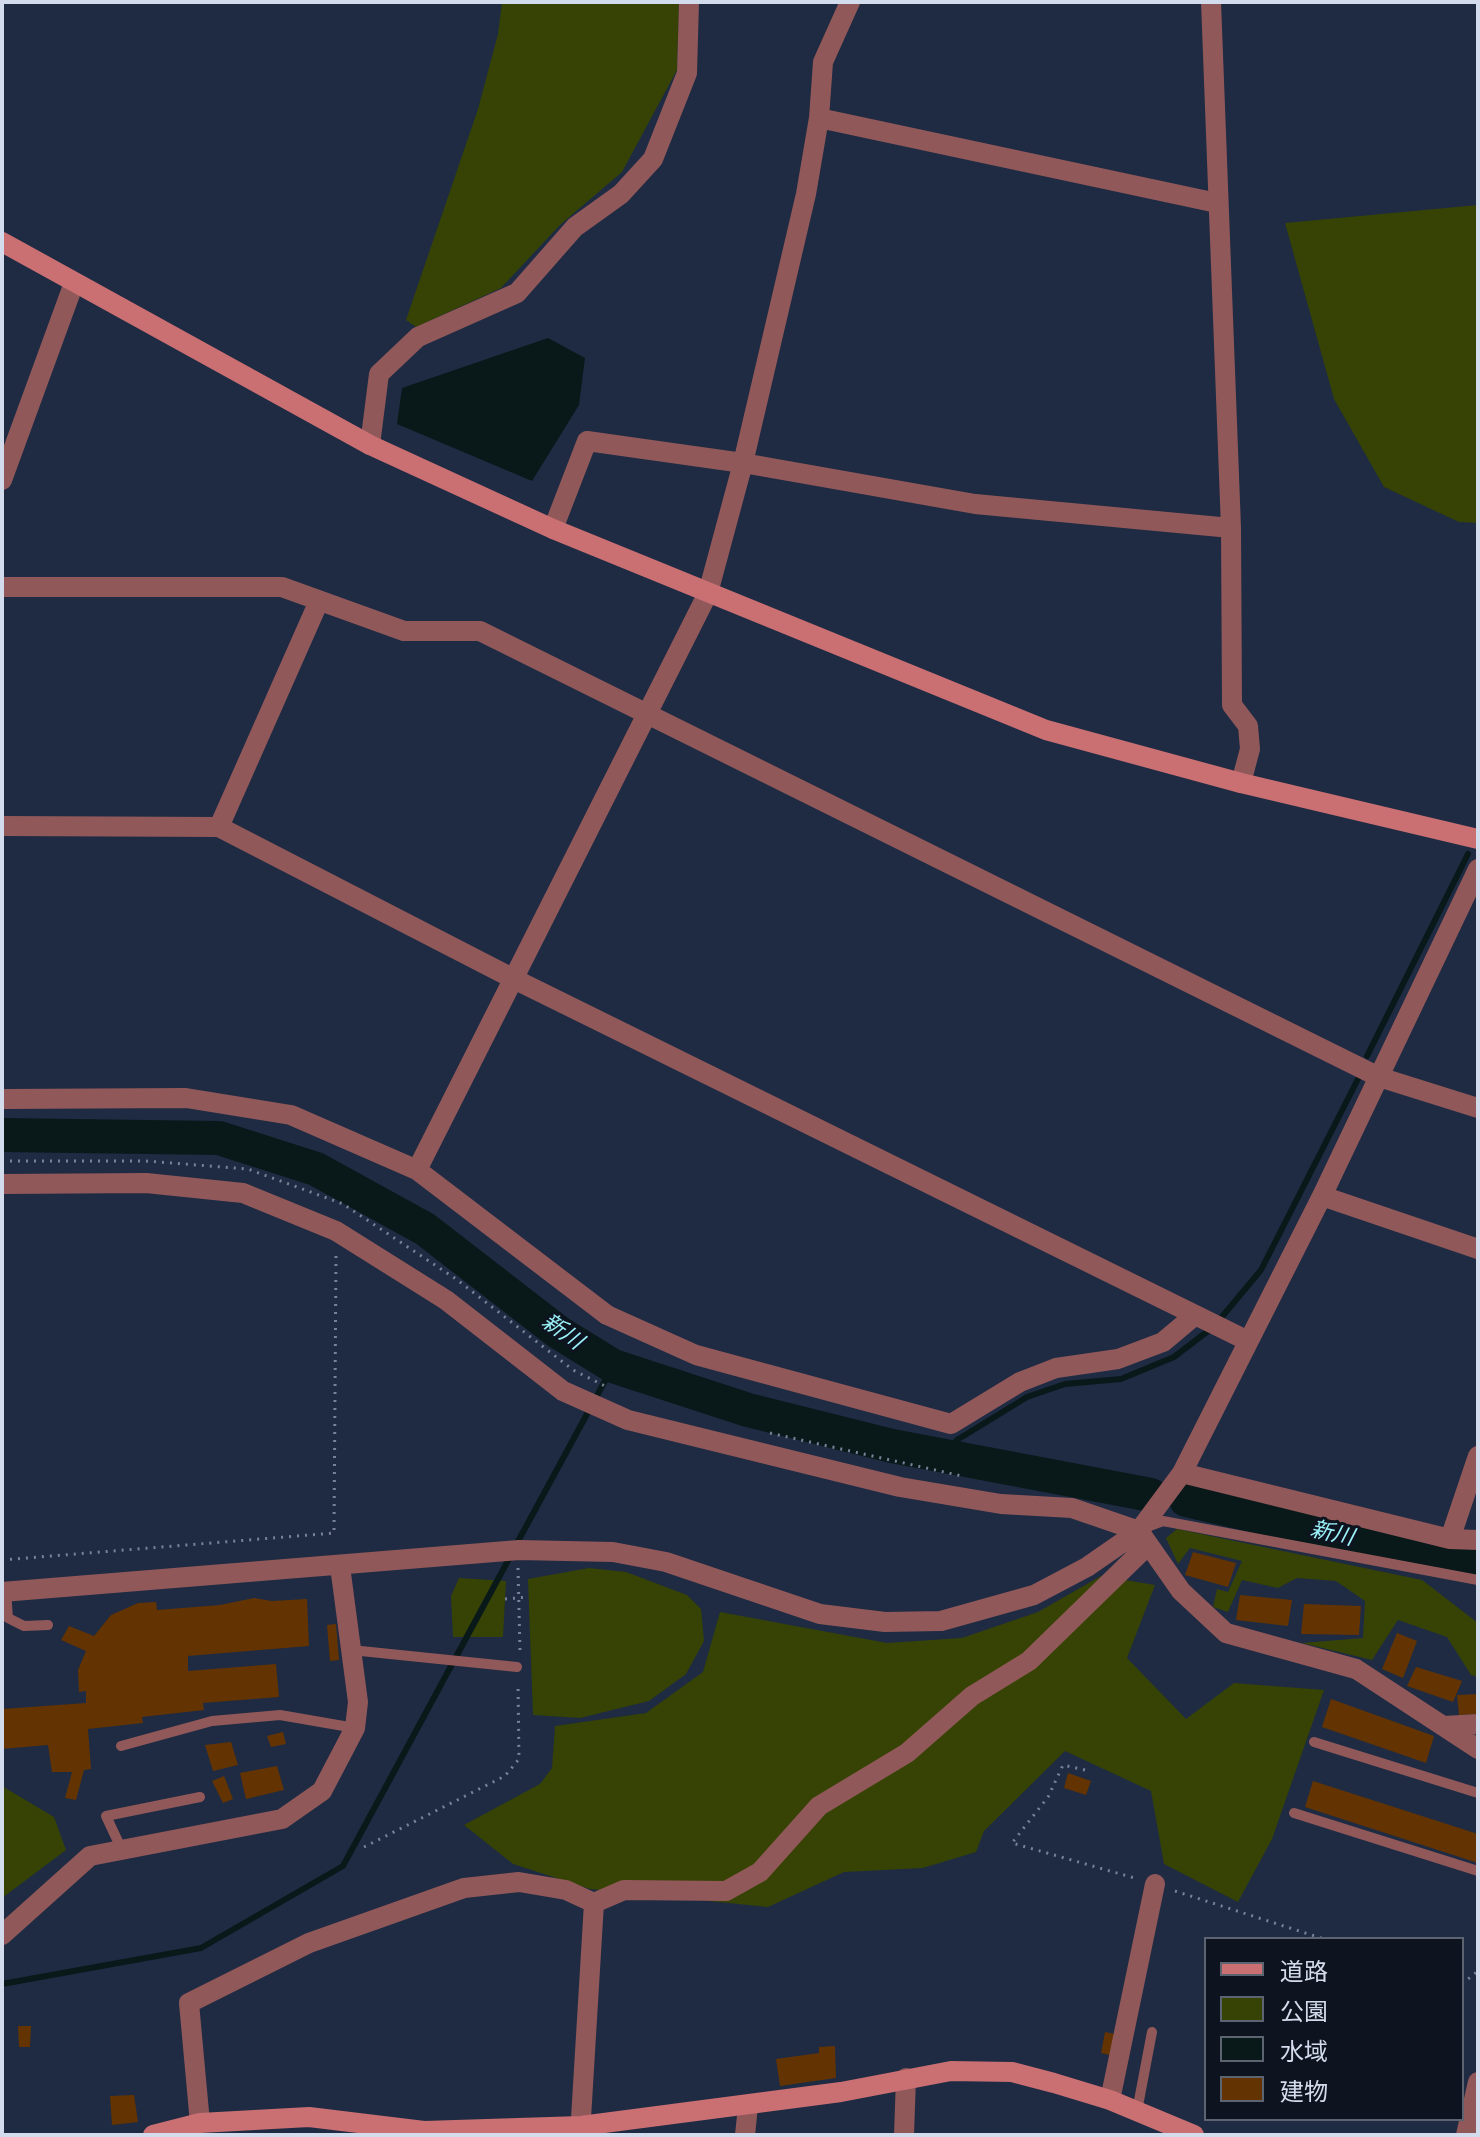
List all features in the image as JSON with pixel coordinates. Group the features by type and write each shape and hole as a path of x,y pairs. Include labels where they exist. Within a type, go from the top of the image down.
{"street":[{"path":"370,445 379,374 418,337 517,293 575,227 621,194 653,159 687,73 689,2"},
{"path":"417,1170 516,980 708,593 743,463 803,208 819,118 823,62 850,2"},
{"path":"1211,2 1231,528 1232,705 1248,726 1250,749 1241,783"},
{"path":"819,118 1217,203"},
{"path":"2,242 370,445 553,529 1046,730 1241,783 1478,839"},
{"path":"2,480 74,283"},
{"path":"553,529 587,441 743,463 975,504 1231,528"},
{"path":"2,587 282,587 404,631 480,631 1379,1077 1478,1108"},
{"path":"219,827 319,601"},
{"path":"2,826 219,827 516,980 1246,1340"},
{"path":"200,2123 189,2003 323,1938 464,1888 519,1882 566,1890 594,1903 624,1890 726,1891 760,1872 819,1806 907,1753 972,1696 1029,1661 1143,1539 1182,1473 1246,1340 1322,1196 1478,869"},
{"path":"2,1099 186,1098 291,1115 417,1170 607,1315 696,1355 951,1424 1020,1382 1056,1368 1118,1359 1163,1342 1194,1316"},
{"path":"2,1184 146,1183 243,1193 336,1231 446,1300 563,1391 628,1420 900,1487 1001,1504 1072,1508 1143,1539 1181,1591 1226,1633 1356,1669 1478,1749"},
{"path":"1322,1196 1478,1249"},
{"path":"1450,1539 1478,1456"},
{"path":"1182,1473 1450,1539 1478,1540"},
{"path":"4,1592 519,1550 613,1552 666,1562 820,1614 885,1622 941,1621 1034,1595 1143,1539"},
{"path":"2,1935 90,1856 282,1819 322,1791 355,1728 358,1702 340,1566"},
{"path":"1444,1726 1478,1724"},
{"path":"1110,2100 1155,1884"},
{"path":"581,2130 594,1903"},
{"path":"153,2135 200,2123 423,2133 581,2130 748,2106 951,2071 1012,2072 1110,2100 1194,2135"},
{"path":"904,2135 906,2078"},
{"path":"1466,2135 1478,2082"},
{"path":"745,2135 748,2106"}],"lane":[{"path":"1143,1539 1163,1521 1478,1580"},
{"path":"4,1592 8,1618 24,1626 48,1625"},
{"path":"351,1650 517,1667"},
{"path":"121,1746 212,1721 280,1715 355,1728"},
{"path":"1314,1742 1478,1793"},
{"path":"122,1850 106,1816 200,1797"},
{"path":"1294,1813 1478,1871"},
{"path":"1137,2111 1152,2032"}],"path":[{"path":"2,1161 146,1161 248,1169 343,1204 456,1279 573,1370 621,1394"},
{"path":"2,1560 334,1533 336,1231"},
{"path":"760,1431 970,1477"},
{"path":"364,1847 505,1776 519,1759 517,1667 521,1644 516,1597 519,1550"},
{"path":"505,1599 528,1597"},
{"path":"1085,1770 1063,1765 1048,1797 1012,1843 1155,1884 1318,1937"}],"green space":[{"path":"502,2 679,2 677,70 622,172 560,225 501,288 416,327 406,320 478,109 498,34"},
{"path":"1478,205 1478,523 1459,522 1384,487 1334,399 1285,223"},
{"path":"1177,1529 1422,1580 1478,1623 1478,1677 1471,1675 1447,1637 1398,1620 1372,1660 1302,1643 1363,1638 1365,1601 1336,1581 1297,1578 1278,1588 1242,1580 1228,1612 1213,1607 1217,1589 1228,1592 1242,1561 1190,1548 1178,1564 1166,1538"},
{"path":"589,1568 626,1572 687,1595 701,1609 704,1641 686,1674 649,1701 580,1718 533,1715 528,1579"},
{"path":"1101,1576 1155,1585 1127,1658 1186,1719 1234,1683 1324,1690 1272,1839 1238,1902 1164,1864 1151,1791 1065,1751 984,1831 976,1852 923,1868 844,1872 768,1907 590,1889 513,1864 464,1825 540,1784 552,1768 555,1726 646,1713 703,1672 720,1612 887,1643 962,1638 1038,1612"},
{"path":"459,1578 506,1581 503,1637 453,1637 451,1596"},
{"path":"2,1786 54,1817 66,1850 2,1898"}],"water":[{"path":"548,338 585,358 579,405 532,481 397,424 402,388"}],"building":[{"path":"1193,1552 1236,1563 1228,1587 1185,1575"},
{"path":"1240,1595 1292,1600 1288,1626 1236,1620"},
{"path":"254,1598 272,1601 307,1599 309,1646 188,1656 188,1671 276,1664 279,1697 203,1703 204,1710 142,1717 143,1723 88,1729 91,1769 84,1770 76,1800 65,1798 72,1772 52,1772 48,1745 2,1749 2,1709 86,1703 86,1691 79,1692 78,1670 86,1651 61,1640 69,1626 94,1636 111,1615 138,1603 156,1602 157,1610 220,1605"},
{"path":"1304,1604 1361,1606 1359,1635 1301,1634"},
{"path":"336,1624 339,1660 330,1661 327,1625"},
{"path":"1397,1633 1417,1641 1403,1678 1382,1669"},
{"path":"1416,1667 1462,1681 1453,1702 1407,1686"},
{"path":"1478,1694 1478,1714 1459,1715 1457,1695"},
{"path":"1331,1699 1434,1736 1426,1763 1322,1727"},
{"path":"283,1732 286,1744 271,1747 267,1736"},
{"path":"231,1742 238,1765 213,1771 205,1745"},
{"path":"277,1766 284,1790 246,1799 240,1773"},
{"path":"1068,1773 1091,1781 1086,1795 1064,1788"},
{"path":"224,1776 233,1799 223,1803 212,1781"},
{"path":"1313,1781 1478,1834 1478,1863 1305,1807"},
{"path":"18,2026 31,2026 30,2047 19,2047"},
{"path":"1105,2032 1120,2035 1114,2056 1101,2053"},
{"path":"835,2046 836,2078 780,2086 776,2059 819,2053 819,2047"},
{"path":"134,2095 138,2122 112,2125 110,2096"}],"waterway":[{"path":"1367,1056 1468,854"},
{"path":"1221,1318 1261,1270 1358,1079"},
{"name":"新川","path":"2,1135 219,1138 316,1169 425,1229 558,1332 613,1366 748,1410 892,1446 1151,1495"},
{"path":"941,1457 957,1440 1027,1397 1065,1384 1121,1379 1174,1357 1208,1331"},
{"path":"516,1545 613,1366"},
{"name":"新川","path":"1186,1500 1445,1560 1478,1561"},
{"path":"2,1984 201,1948 343,1866 511,1555"}]}
